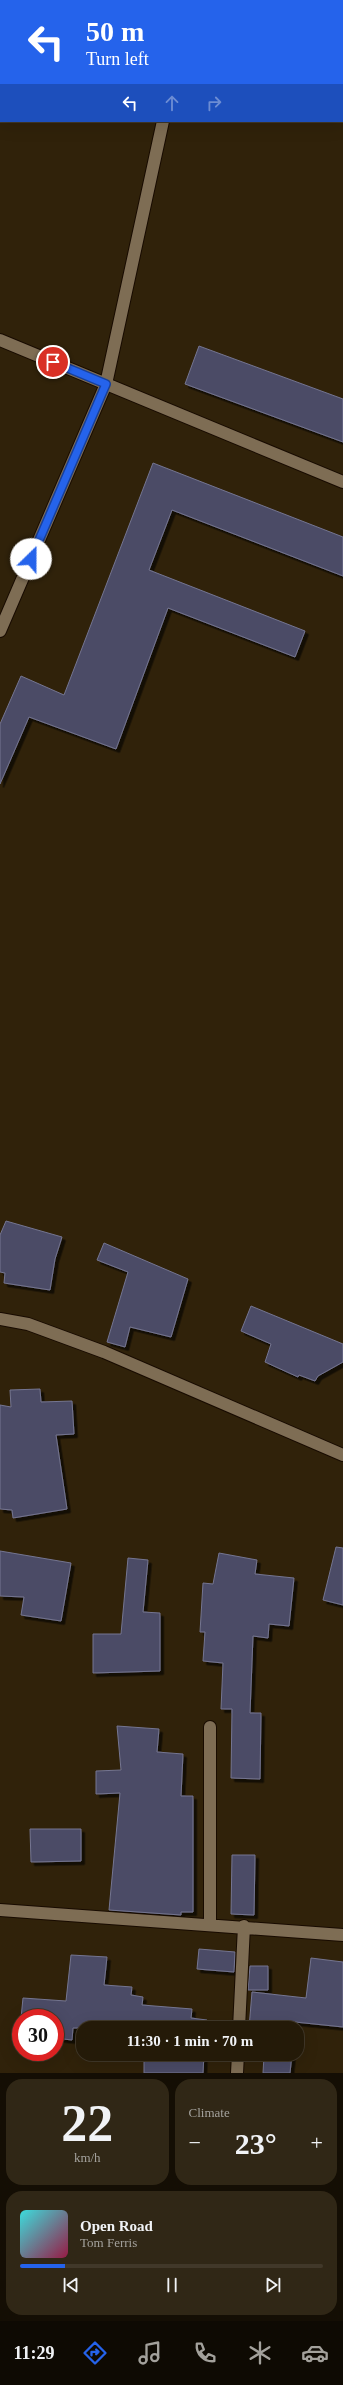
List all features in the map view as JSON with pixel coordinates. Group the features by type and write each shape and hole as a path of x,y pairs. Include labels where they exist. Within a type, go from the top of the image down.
{"street":[{"path":"0,631 106,384 163,122"},
{"path":"0,340 343,482"},
{"path":"0,1319 28,1324 104,1352 343,1455"},
{"path":"210,1727 210,1924"},
{"path":"0,1910 244,1926 343,1935"},
{"path":"239,2021 244,1926"},
{"path":"237,2073 238,2061"}],"building":[{"path":"199,346 343,399 343,442 185,384"},
{"path":"153,463 343,537 343,576 172,510 149,570 305,631 295,657 168,608 116,749 29,717 0,784 0,724 21,676 64,695"},
{"path":"6,1221 62,1237 55,1259 50,1290 4,1283 5,1273 0,1272 0,1235"},
{"path":"104,1243 188,1279 171,1337 130,1327 125,1347 107,1342 128,1272 97,1260"},
{"path":"251,1306 343,1344 343,1362 318,1376 315,1381 299,1375 298,1377 265,1362 271,1344 241,1331"},
{"path":"40,1389 41,1402 72,1401 74,1434 56,1435 67,1509 13,1518 12,1510 0,1509 0,1405 11,1407 10,1390"},
{"path":"336,1547 343,1548 343,1605 323,1600"},
{"path":"0,1551 71,1563 61,1621 21,1615 24,1597 0,1596"},
{"path":"219,1553 257,1560 255,1574 294,1578 289,1626 269,1624 268,1638 253,1636 250,1713 261,1713 260,1779 231,1778 232,1709 221,1709 223,1663 203,1661 205,1632 200,1632 203,1583 213,1584"},
{"path":"128,1558 148,1560 143,1612 160,1613 160,1671 93,1673 93,1634 121,1634"},
{"path":"117,1726 159,1729 157,1752 183,1754 181,1796 193,1796 193,1912 181,1912 181,1915 109,1910 120,1793 96,1794 96,1771 121,1770"},
{"path":"30,1829 81,1829 81,1861 31,1862"},
{"path":"232,1855 255,1855 254,1915 231,1914"},
{"path":"199,1949 235,1952 234,1972 197,1969"},
{"path":"71,1955 107,1957 104,1985 132,1987 131,1995 143,1997 142,2005 192,2009 191,2018 207,2021 76,2021 76,2028 73,2028 72,2040 64,2039 64,2009 22,2009 23,1998 66,2001"},
{"path":"311,1958 343,1962 343,2027 304,2023 304,2021 250,2021 252,1992 306,1998"},
{"path":"250,1966 268,1966 268,1990 248,1990"},
{"path":"144,2061 204,2061 203,2073 144,2073"},
{"path":"264,2061 291,2061 290,2073 263,2073"}],"route":[{"path":"31,559 106,384 53,362"}]}
